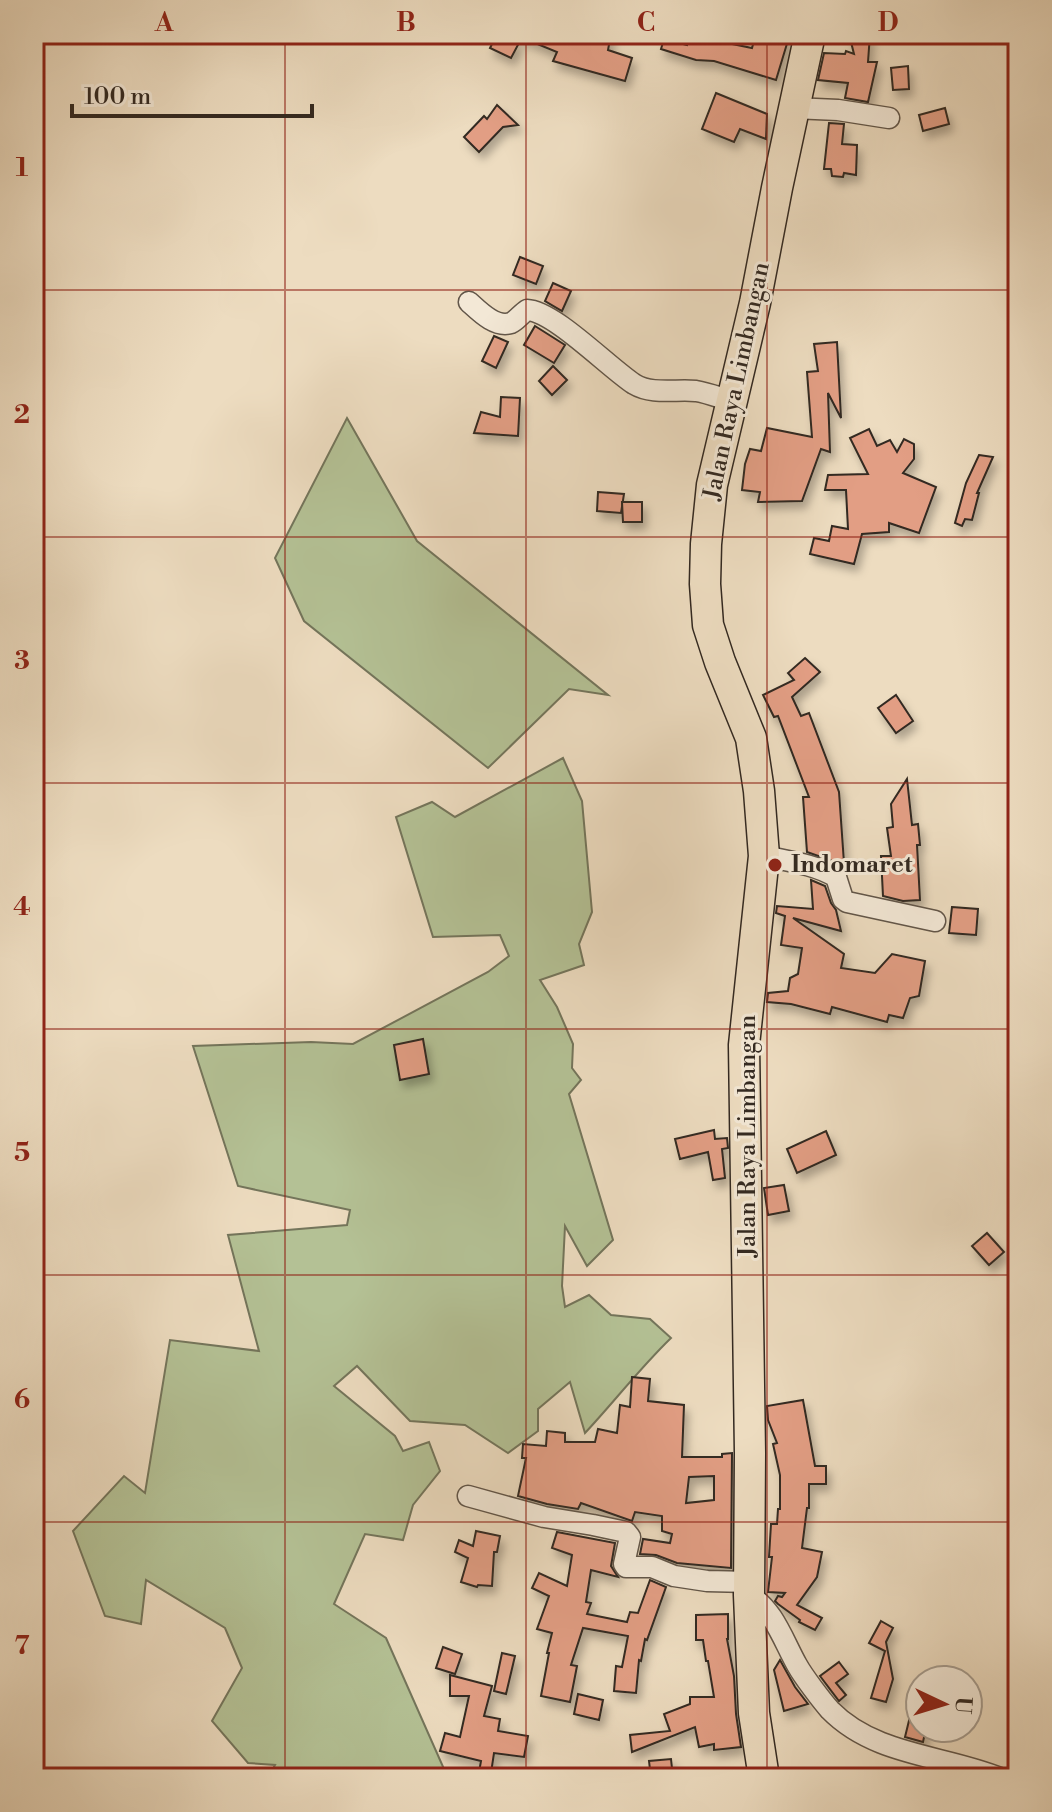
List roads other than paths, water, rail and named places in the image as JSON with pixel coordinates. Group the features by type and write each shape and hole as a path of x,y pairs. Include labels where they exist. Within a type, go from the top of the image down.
{"highway":[{"name":"Jalan Raya Limbangan","path":"764,1778 754,1713 749,1589 744,1045 764,856 751,738 708,625 706,544 712,485 755,303 810,34"}],"street":[{"path":"793,108 838,110 889,118"},
{"path":"469,302 493,321 508,324 527,310 534,310 548,317 626,378 646,389 696,391 732,401"},
{"path":"764,856 830,873 836,877 843,899 847,902 935,921"},
{"path":"468,1496 544,1517 626,1532 630,1537 624,1564 628,1568 652,1567 674,1576 749,1589 768,1611 799,1669 830,1710 851,1726 872,1740 1000,1778"}],"place":[{"name":"Indomaret","path":"775,865"}]}
